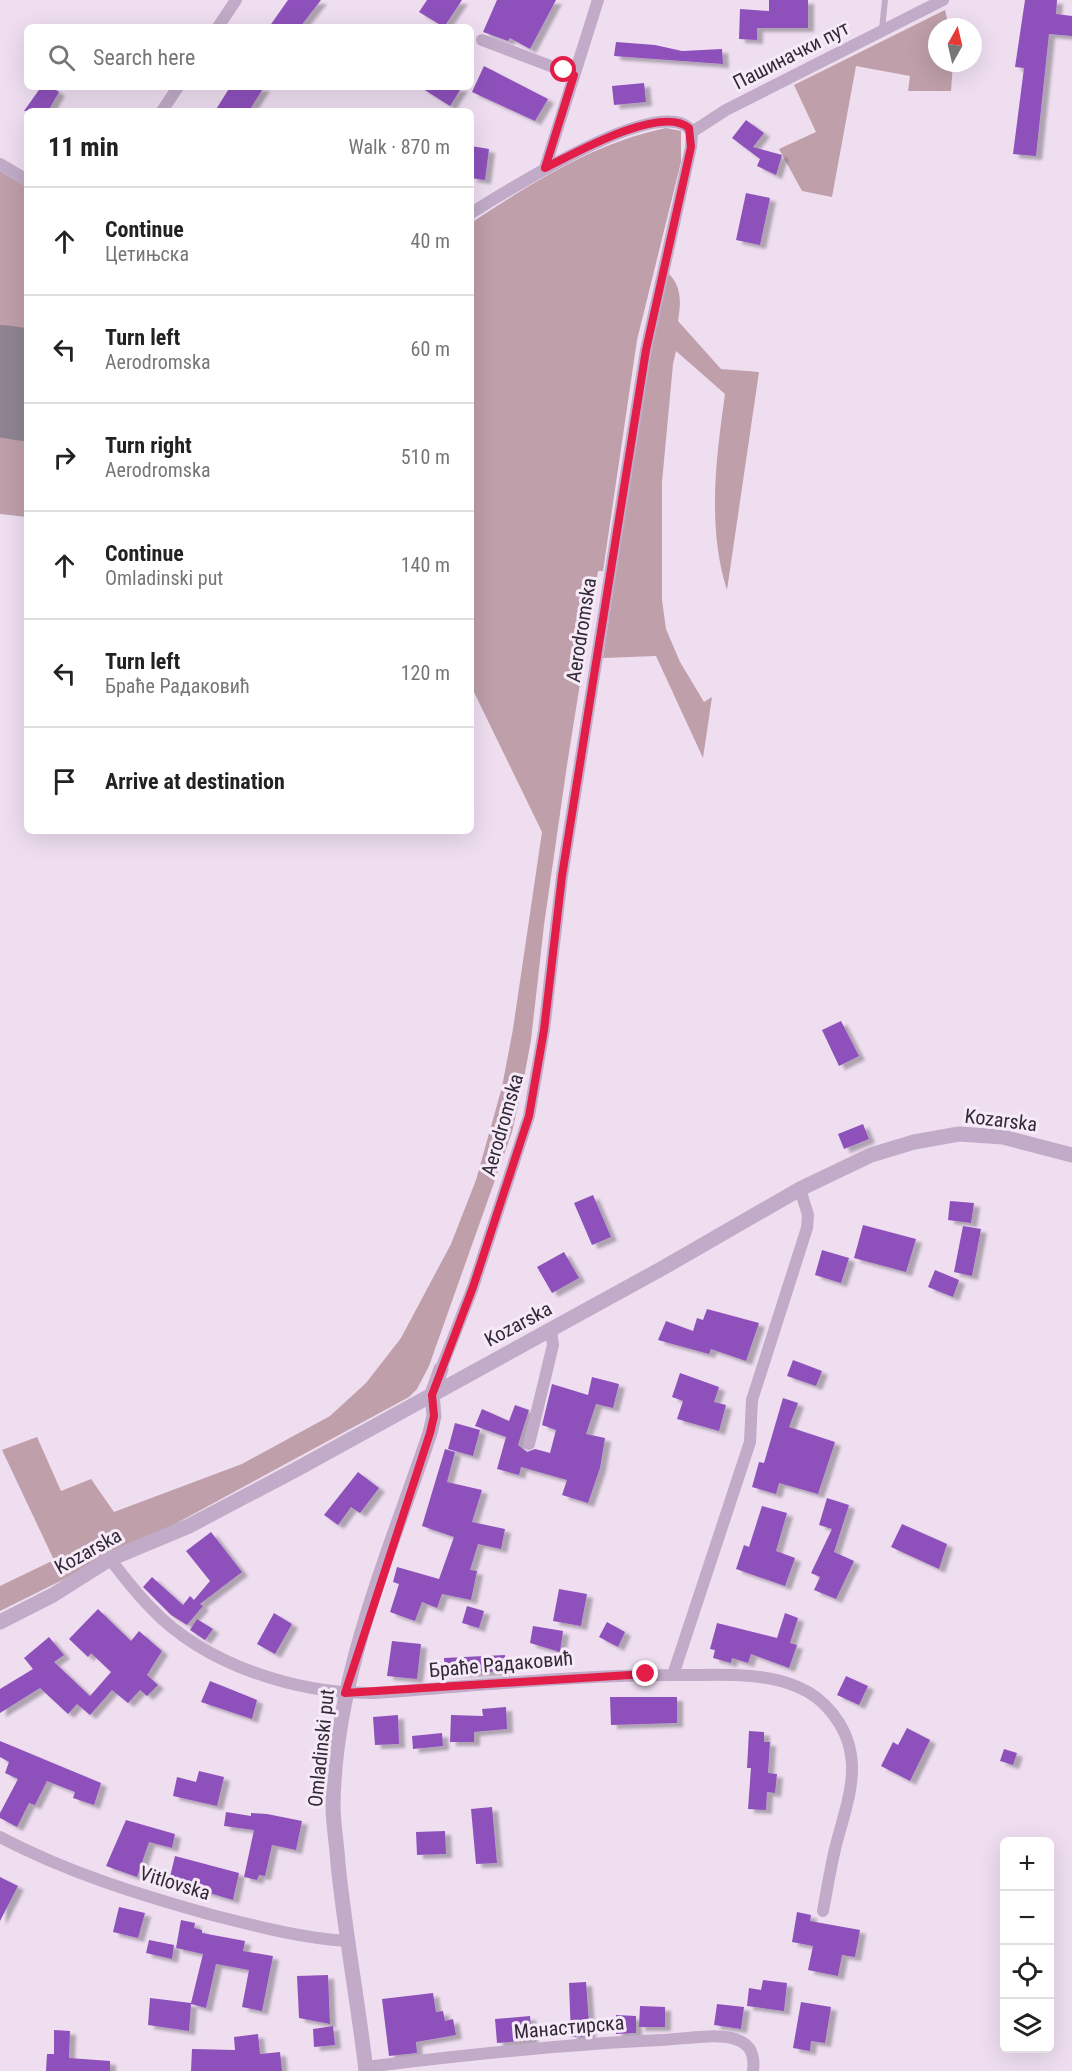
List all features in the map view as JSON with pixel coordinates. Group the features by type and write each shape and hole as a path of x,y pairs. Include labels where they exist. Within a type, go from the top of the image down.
{"street":[{"path":"220,24 236,0"},
{"path":"545,168 598,0"},
{"name":"Пашиначки пут","path":"692,132 726,110 942,0"},
{"path":"482,40 574,75"},
{"path":"164,108 176,90"},
{"path":"474,211 545,168 586,147 626,131 679,121 692,132"},
{"name":"Aerodromska","path":"441,1370 473,1287 531,1106 544,1030 562,876 646,350 691,147 692,132"},
{"path":"0,164 24,178"},
{"name":"Kozarska","path":"0,1622 53,1594 110,1559 189,1526 551,1331 800,1189 871,1155 914,1142 959,1134 1003,1137 1072,1155"},
{"path":"673,1675 750,1442 752,1400 807,1228 808,1215 800,1189"},
{"path":"529,1444 553,1345 551,1331"},
{"name":"Omladinski put","path":"366,2069 347,1941 333,1807 345,1693 430,1433 434,1416 432,1395 441,1370"},
{"name":"Браће Радаковић","path":"110,1559 152,1610 201,1647 251,1671 316,1689 345,1693 551,1678 673,1675 766,1678 798,1687 818,1698 833,1712 844,1733 851,1756 851,1774 823,1911"},
{"name":"Vitlovska","path":"0,1837 85,1874 160,1901 256,1927 347,1941"},
{"name":"Манастирска","path":"366,2069 594,2044 733,2038 746,2044 752,2052 753,2071"}],"lane":[{"path":"882,30 885,0"}],"shaded area":[{"path":"945,10 947,18 929,18"},
{"path":"928,18 928,72 952,72 951,91 908,91 910,76 856,66 832,197 802,191 779,149 816,132 794,85"},
{"path":"666,128 681,131 681,162 637,340 603,571 598,571 567,765 544,925 531,1040 523,1083 512,1132 429,1366 417,1389 409,1397 175,1524 0,1611 0,1586 54,1560 2,1450 37,1437 61,1491 91,1479 114,1512 242,1464 330,1416 366,1383 401,1338 451,1244 476,1180 502,1087 513,1029 542,832 474,692 474,221 564,166 639,135"},
{"path":"0,171 24,185 24,517 0,514"},
{"path":"668,273 678,289 680,308 678,321 721,369 759,372 727,590 717,542 715,517 716,468 725,394 676,351 673,364 662,482 662,600 666,629 680,662 704,702 712,697 703,758 656,656 603,658 649,358"}],"building":[{"path":"288,0 321,0 302,24 271,24"},
{"path":"427,0 462,0 446,24 439,24 419,12"},
{"path":"497,0 556,0 530,49 510,38 508,41 483,32"},
{"path":"769,0 808,0 808,28 757,28 757,40 739,39 740,9 769,11"},
{"path":"1025,0 1057,0 1056,14 1072,16 1072,36 1049,34 1036,156 1013,154 1024,68 1015,67"},
{"path":"616,42 655,45 682,51 722,49 723,64 614,56"},
{"path":"484,66 548,99 535,121 472,92"},
{"path":"644,83 646,102 614,105 612,86"},
{"path":"39,90 59,92 50,108 26,108"},
{"path":"228,90 262,90 251,108 217,108"},
{"path":"425,90 460,90 450,106"},
{"path":"746,120 764,133 753,147 782,155 776,175 757,166 760,159 732,138"},
{"path":"474,146 489,149 485,180 474,178"},
{"path":"746,193 770,198 760,245 736,240"},
{"path":"841,1021 859,1056 839,1066 822,1030"},
{"path":"863,1124 869,1139 844,1149 838,1134"},
{"path":"593,1195 611,1237 592,1245 574,1203"},
{"path":"950,1201 974,1203 971,1223 948,1220"},
{"path":"863,1225 916,1239 906,1272 854,1258"},
{"path":"963,1226 981,1229 972,1276 954,1272"},
{"path":"822,1250 849,1258 841,1283 815,1275"},
{"path":"564,1252 579,1278 552,1293 537,1267"},
{"path":"935,1270 959,1280 953,1297 928,1287"},
{"path":"707,1309 759,1323 746,1361 711,1349 709,1354 658,1340 666,1321 693,1331 697,1318 703,1320"},
{"path":"793,1360 822,1371 816,1386 787,1376"},
{"path":"680,1373 719,1387 714,1402 726,1405 719,1431 677,1419 683,1401 672,1397"},
{"path":"592,1377 619,1384 613,1408 596,1404 586,1434 605,1438 600,1468 588,1503 562,1495 567,1480 521,1467 519,1475 497,1469 506,1437 475,1426 482,1409 509,1421 515,1405 529,1410 518,1445 527,1452 535,1449 550,1453 556,1430 542,1425 552,1384 588,1395"},
{"path":"783,1398 798,1403 789,1427 835,1442 818,1494 779,1483 776,1494 752,1487 759,1462 764,1463"},
{"path":"455,1423 480,1430 473,1456 448,1449"},
{"path":"445,1449 455,1452 447,1482 482,1490 472,1522 505,1529 501,1549 478,1544 470,1570 477,1571 471,1600 442,1594 437,1608 422,1602 415,1621 390,1612 399,1584 393,1582 397,1567 439,1579 454,1537 422,1526"},
{"path":"358,1472 379,1488 360,1513 351,1507 338,1525 324,1515"},
{"path":"827,1498 849,1505 834,1552 854,1561 836,1599 814,1590 820,1577 811,1573 832,1529 819,1525"},
{"path":"762,1506 787,1513 776,1551 795,1558 785,1586 736,1569 744,1545 749,1547"},
{"path":"902,1524 947,1544 939,1569 891,1547"},
{"path":"211,1532 242,1572 200,1604 203,1606 187,1625 171,1615 143,1587 152,1577 183,1605 190,1596 194,1600 210,1581 186,1551"},
{"path":"559,1589 587,1594 581,1626 553,1621"},
{"path":"467,1606 484,1611 479,1628 462,1623"},
{"path":"98,1609 131,1641 139,1631 162,1651 147,1675 158,1685 147,1696 140,1690 128,1703 112,1690 90,1715 77,1704 68,1714 40,1688 0,1713 0,1689 33,1669 24,1658 49,1637 64,1655 54,1662 90,1696 111,1672 91,1653 88,1657 69,1639"},
{"path":"274,1613 292,1624 275,1654 257,1644"},
{"path":"785,1613 798,1618 790,1643 797,1645 789,1668 751,1654 748,1663 732,1658 731,1663 713,1658 715,1650 710,1649 717,1623 777,1638"},
{"path":"197,1619 213,1629 205,1640 190,1630"},
{"path":"607,1622 625,1632 618,1647 599,1637"},
{"path":"533,1626 563,1631 560,1652 530,1643"},
{"path":"392,1641 421,1644 417,1679 387,1676"},
{"path":"505,1655 506,1671 445,1674 444,1658"},
{"path":"846,1676 868,1686 859,1705 837,1695"},
{"path":"210,1681 257,1700 252,1719 201,1702"},
{"path":"610,1697 677,1697 677,1723 611,1725"},
{"path":"506,1707 507,1729 474,1732 474,1742 450,1742 451,1715 483,1716 482,1709"},
{"path":"398,1715 399,1744 375,1745 373,1717"},
{"path":"907,1728 930,1740 910,1781 881,1766 893,1742 898,1745"},
{"path":"749,1731 764,1732 764,1742 770,1742 768,1773 777,1774 775,1793 767,1792 766,1810 748,1809 751,1768 747,1768"},
{"path":"442,1733 443,1746 413,1749 412,1736"},
{"path":"0,1741 101,1783 94,1805 73,1798 75,1792 47,1781 35,1805 29,1803 17,1827 0,1818 0,1813 18,1779 5,1773 9,1762 0,1757"},
{"path":"1004,1749 1017,1753 1013,1765 1000,1761"},
{"path":"199,1771 224,1777 217,1806 173,1796 177,1777 196,1782"},
{"path":"492,1807 497,1863 476,1864 471,1809"},
{"path":"226,1812 251,1816 251,1813 267,1814 302,1821 296,1850 272,1845 265,1876 259,1875 257,1880 244,1877 254,1830 224,1826"},
{"path":"126,1820 175,1834 172,1848 149,1842 137,1877 106,1866"},
{"path":"445,1831 446,1854 417,1855 416,1832"},
{"path":"175,1856 239,1873 233,1900 169,1881"},
{"path":"0,1877 18,1886 0,1921"},
{"path":"119,1907 145,1913 138,1938 113,1932"},
{"path":"797,1912 811,1915 810,1921 860,1930 855,1957 842,1955 838,1976 808,1970 813,1946 792,1942"},
{"path":"181,1920 195,1923 194,1928 202,1930 202,1933 245,1941 243,1951 273,1956 262,2011 242,2007 249,1970 216,1964 206,2008 191,2004 189,2031 148,2025 150,1998 191,2003 203,1954 176,1948"},
{"path":"149,1940 174,1945 172,1959 146,1953"},
{"path":"328,1975 330,2024 299,2018 297,1976"},
{"path":"763,1980 787,1983 784,2011 747,2006 749,1988 761,1990"},
{"path":"586,1982 590,2036 571,2037 569,1983"},
{"path":"433,1993 436,2012 443,2011 445,2021 453,2019 456,2035 416,2042 417,2053 389,2056 382,1999"},
{"path":"801,2002 831,2007 825,2043 811,2041 810,2051 793,2048"},
{"path":"717,2004 744,2007 741,2029 714,2025"},
{"path":"640,2006 665,2007 665,2027 639,2027"},
{"path":"616,2015 636,2016 636,2033 616,2034"},
{"path":"530,2016 532,2040 497,2043 495,2019"},
{"path":"333,2026 335,2045 314,2047 313,2029"},
{"path":"54,2030 70,2031 69,2058 110,2061 110,2071 46,2071 47,2054 54,2054"},
{"path":"258,2034 260,2054 280,2052 282,2071 191,2071 192,2049 235,2050 234,2037"}],"runway":[{"path":"0,381 24,385"}],"route":[{"path":"564,70 574,75 545,168 586,147 626,131 663,122 679,121 685,124 692,132 691,147 646,350 562,876 544,1030 529,1116 473,1287 432,1395 434,1416 430,1433 345,1693 431,1689 551,1678 646,1674"}]}
